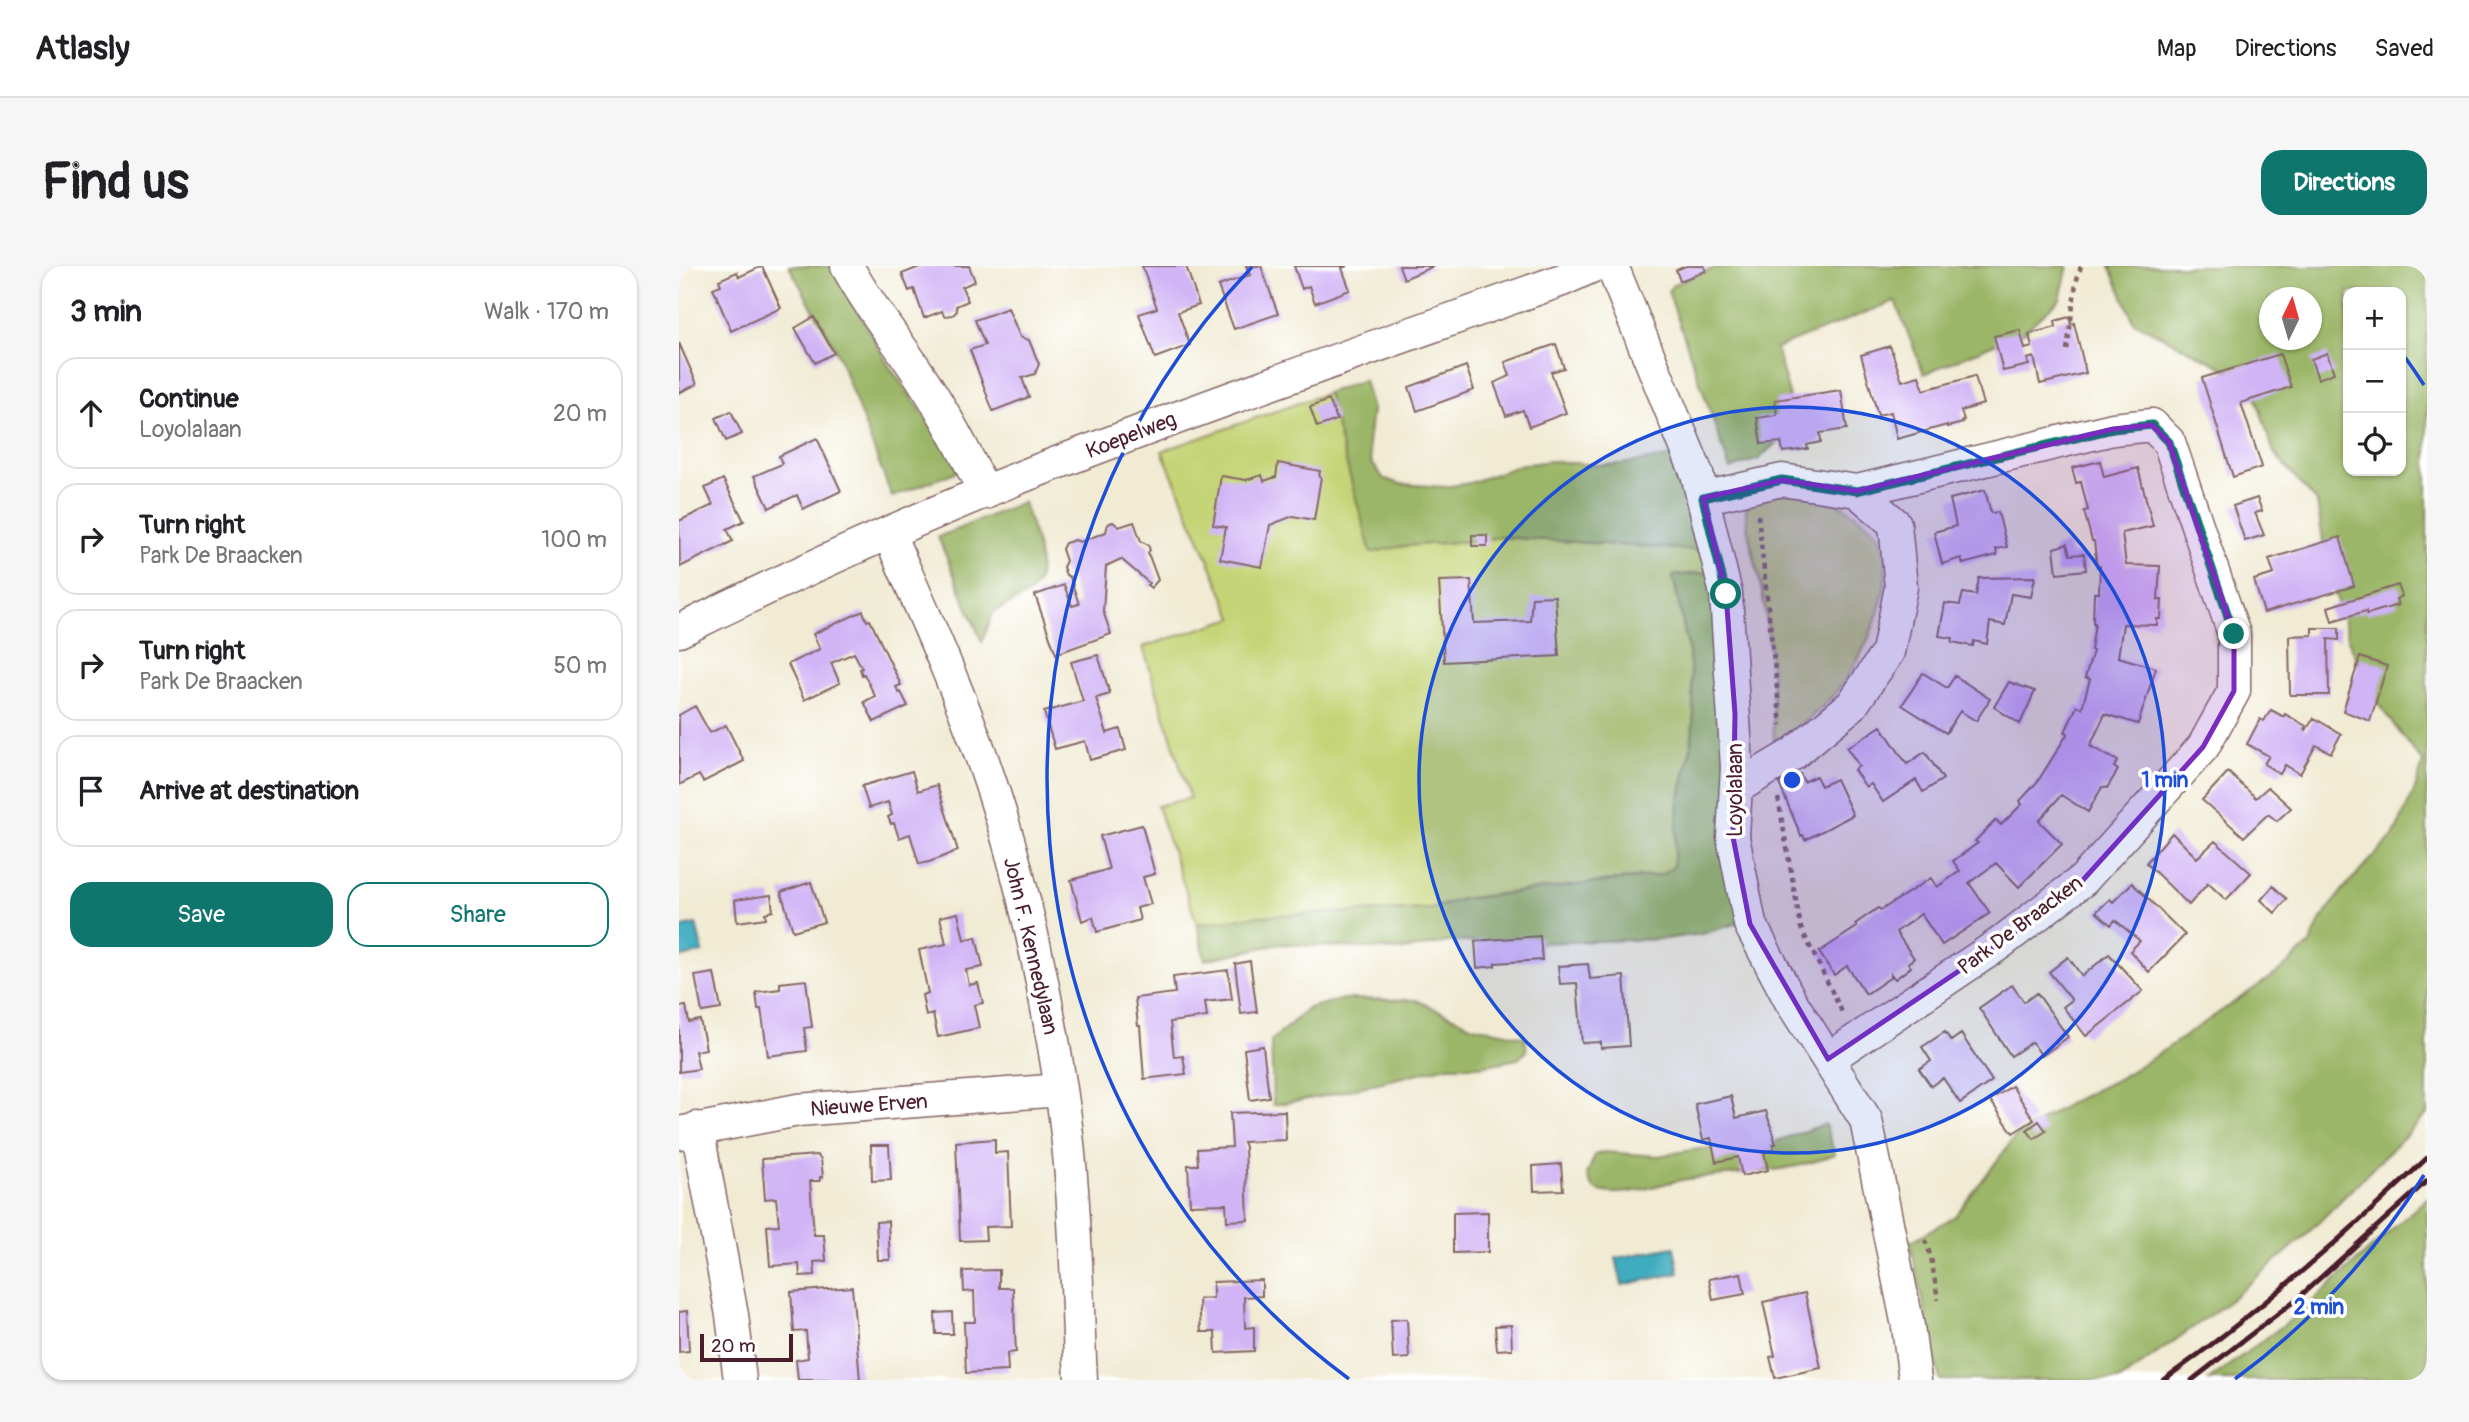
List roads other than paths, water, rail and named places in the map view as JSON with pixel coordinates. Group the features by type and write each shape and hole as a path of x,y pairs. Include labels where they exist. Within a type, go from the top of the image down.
{"street":[{"path":"847,266 877,316 922,378 964,450 985,493"},
{"name":"Koepelweg","path":"679,631 845,552 985,493 1163,423 1562,280 1593,266"},
{"name":"Loyolalaan","path":"1612,266 1697,474 1726,594 1735,715 1736,788 1733,837 1749,924 1790,1000 1866,1120 1909,1326 1915,1380"},
{"name":"Park De Braacken","path":"1703,498 1782,480 1857,491 2113,429 2152,425 2169,442 2234,634 2234,691 2203,747 2083,880 1999,944 1828,1059"},
{"path":"1736,788 1793,754 1852,705 1888,652 1901,587 1895,523 1857,491"},
{"name":"John F. Kennedylaan","path":"890,534 946,663 1000,815 1030,928 1061,1090 1069,1161 1081,1380"},
{"name":"Nieuwe Erven","path":"688,1130 798,1110 1061,1090"},
{"path":"688,1130 732,1315 740,1380"}],"water":[{"path":"696,924 703,952 679,958 679,928"},
{"path":"1674,1247 1679,1273 1622,1285 1616,1258"}],"railway":[{"path":"2163,1380 2232,1329 2299,1274 2427,1158"},
{"path":"2192,1380 2298,1298 2427,1181"}]}
